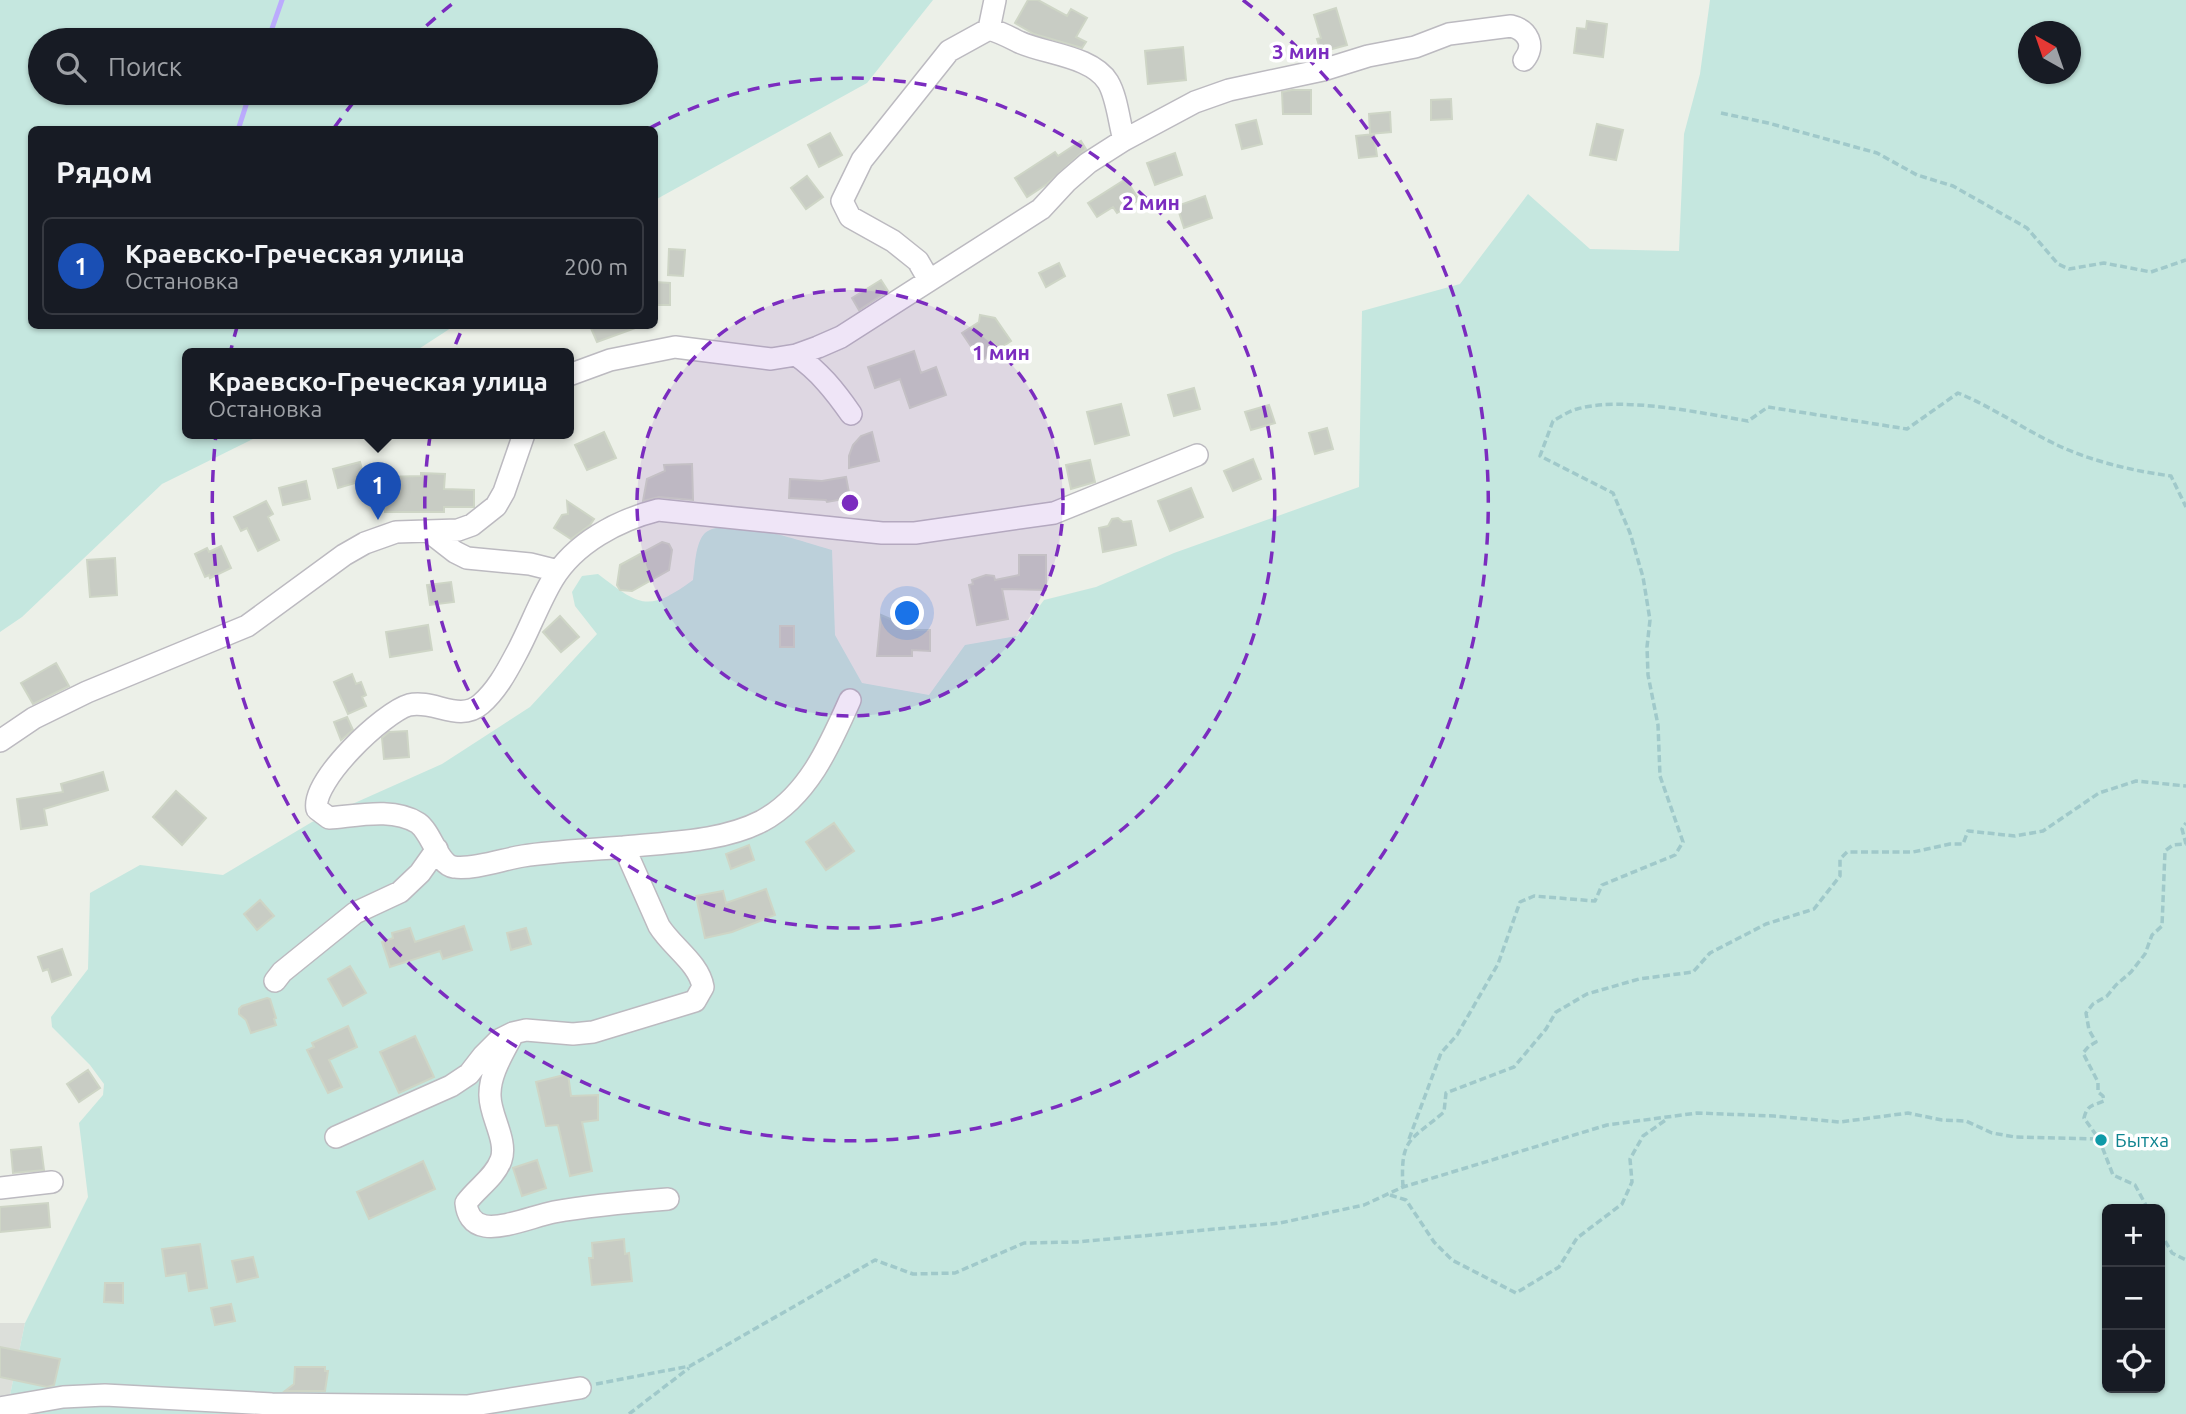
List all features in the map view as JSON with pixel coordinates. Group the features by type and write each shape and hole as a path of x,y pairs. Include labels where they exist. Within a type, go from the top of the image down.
{"street":[{"path":"989,29 995,0"},
{"path":"574,373 610,360 675,347 771,359 796,355 841,337 1041,209 1088,163 1124,139 1195,102 1229,90 1415,47 1464,30 1511,26 1518,28 1527,35 1530,44 1530,51 1524,60"},
{"path":"929,280 918,261 893,241 850,217 842,201 862,160 949,51 989,29 1101,72 1111,88 1124,139"},
{"path":"796,355 830,384 852,414"},
{"path":"0,741 34,718 87,692 247,626 344,555 365,543 396,532 458,530 472,526 496,506 504,492 522,439"},
{"path":"850,700 830,746 808,780 785,805 762,821 699,839 556,852 455,867 443,861 426,831 418,823 404,817 375,814 329,818 317,809 318,797 337,765 394,711 411,705 425,704 460,712 472,710 482,703 499,684 527,636 558,571 567,560 605,531 625,521 658,510 882,533 915,533 1054,513 1197,455"},
{"path":"428,531 467,558 530,564 558,571"},
{"path":"336,1136 451,1086 469,1074 499,1040 513,1032 593,1032 695,1001 704,987 697,971 666,938 624,847"},
{"path":"275,981 282,972 355,913 400,892 420,873 437,849"},
{"path":"513,1032 489,1092 503,1156 496,1170 466,1203 467,1213 473,1221 483,1226 496,1226 553,1212 611,1203 668,1199"},
{"path":"0,1188 52,1182"},
{"path":"0,1408 63,1397 105,1395 272,1404 467,1406 580,1388"}],"path":[{"path":"1721,113 1877,153 1917,175 1953,186 2027,228 2058,264 2069,269 2104,263 2151,272 2186,260"},
{"path":"1403,1187 1402,1163 1441,1053 1457,1035 1498,964 1520,902 1534,895 1595,901 1602,884 1675,855 1682,842 1660,776 1658,725 1648,675 1650,620 1643,576 1630,533 1613,493 1540,456 1553,421 1576,409 1614,403 1698,412 1748,421 1768,407 1906,429 1958,393 1991,407 2057,445 2134,471 2171,476 2186,506"},
{"path":"1409,1139 1444,1112 1447,1093 1514,1067 1546,1029 1556,1012 1587,994 1639,979 1693,972 1710,953 1754,930 1814,909 1840,876 1840,859 1847,852 1913,852 1963,844 1968,831 2015,836 2043,831 2099,793 2136,781 2186,786"},
{"path":"2144,1204 2135,1185 2113,1175 2099,1139 2084,1118 2085,1110 2090,1105 2104,1101 2098,1092 2098,1082 2083,1053 2096,1042 2089,1030 2086,1013 2131,972 2145,954 2151,935 2162,926 2165,852 2174,845 2186,844 2182,829 2186,823"},
{"path":"629,1414 690,1366 875,1260 913,1274 956,1273 1024,1243 1077,1242 1280,1223 1364,1205 1403,1187 1607,1125 1697,1113 1774,1115 1840,1122 1908,1114 1966,1121 1992,1132 2015,1137 2099,1139"},
{"path":"1388,1194 1406,1200 1434,1242 1452,1260 1516,1293 1559,1267 1577,1238 1622,1204 1632,1182 1630,1158 1643,1136 1668,1117"},
{"path":"2165,1241 2172,1253 2186,1260"},
{"path":"580,1388 690,1366"}],"shaded area":[{"path":"0,0 933,0 867,83 658,198 658,126 28,126 28,329 449,329 420,348 182,348 182,439 253,439 162,484 22,617 0,632"},
{"path":"1710,0 2186,0 2186,1414 0,1414 9,1400 25,1323 88,1197 79,1123 103,1095 104,1084 90,1065 52,1027 51,1017 88,969 90,893 140,865 223,875 312,822 442,764 530,707 597,634 575,606 572,592 582,576 598,574 635,599 654,601 678,591 693,580 699,543 705,533 715,528 748,528 832,550 835,635 862,683 929,695 965,645 1017,636 1044,600 1096,587 1174,553 1359,487 1362,311 1460,284 1528,194 1590,249 1679,251 1684,134 1700,74"},
{"path":"0,1323 25,1323 9,1400 0,1403"}],"building":[{"path":"1028,0 1038,0 1067,16 1071,9 1087,18 1076,37 1086,42 1082,48 1034,34 1015,23"},
{"path":"1336,8 1347,45 1321,52 1317,39 1321,38 1314,15"},
{"path":"1587,21 1607,24 1603,57 1574,53 1577,28 1586,29"},
{"path":"1183,47 1186,80 1148,84 1145,51"},
{"path":"1311,90 1311,114 1283,114 1282,92"},
{"path":"1451,99 1452,119 1431,120 1431,100"},
{"path":"1390,112 1391,132 1370,134 1369,114"},
{"path":"1256,120 1262,144 1242,149 1236,125"},
{"path":"1597,124 1623,130 1616,160 1590,155"},
{"path":"830,133 842,155 819,167 808,145"},
{"path":"1374,134 1377,156 1359,158 1356,136"},
{"path":"1081,141 1086,149 1047,184 1027,197 1015,178 1055,152 1058,156"},
{"path":"1175,153 1182,175 1155,185 1147,163"},
{"path":"807,176 823,197 806,209 791,188"},
{"path":"1126,179 1139,200 1117,213 1113,207 1097,217 1088,203"},
{"path":"1205,196 1212,218 1184,228 1177,206"},
{"path":"669,249 685,250 683,276 668,275"},
{"path":"1059,263 1065,276 1046,287 1039,273"},
{"path":"881,280 888,291 859,310 852,298"},
{"path":"658,282 670,283 670,305 658,305"},
{"path":"980,315 995,318 1011,341 981,361 962,333 979,322"},
{"path":"591,329 633,329 597,342"},
{"path":"914,351 921,373 936,367 946,395 910,408 900,379 875,388 868,367"},
{"path":"1194,388 1200,409 1174,416 1168,395"},
{"path":"1121,404 1129,435 1095,444 1087,412"},
{"path":"1269,405 1275,423 1251,430 1245,412"},
{"path":"1327,428 1333,449 1315,454 1309,433"},
{"path":"604,432 616,458 587,470 575,445"},
{"path":"872,432 879,461 849,468 853,445 861,436"},
{"path":"1253,459 1261,479 1233,491 1224,471"},
{"path":"1090,460 1095,482 1071,489 1066,465"},
{"path":"360,462 365,480 338,488 333,469"},
{"path":"692,464 693,500 659,497 643,501 647,479 665,471 664,465"},
{"path":"421,473 445,474 444,489 474,490 474,507 444,507 444,512 385,512 384,477 421,476"},
{"path":"846,477 850,498 827,502 789,498 790,479 822,481"},
{"path":"306,481 310,499 283,505 279,488"},
{"path":"1191,488 1203,517 1170,531 1158,501"},
{"path":"266,501 273,514 268,517 279,540 258,551 247,528 241,531 234,517"},
{"path":"567,501 594,519 571,539 554,528 562,515 568,514"},
{"path":"1118,518 1123,522 1131,521 1136,545 1103,552 1099,528 1108,526 1112,519"},
{"path":"662,542 669,544 672,550 669,570 632,591 620,590 617,585 620,565"},
{"path":"221,546 231,568 210,578 209,575 205,577 195,554 207,548 209,552"},
{"path":"1019,555 1046,555 1046,590 1002,589 1008,619 977,625 969,585 973,584 972,580 986,575 994,576 995,580 1019,575"},
{"path":"115,558 117,595 90,597 87,560"},
{"path":"451,582 454,602 430,605 427,585"},
{"path":"881,615 915,630 930,630 930,651 912,650 912,656 877,656"},
{"path":"560,616 579,637 561,652 543,632"},
{"path":"428,625 432,650 390,657 386,632"},
{"path":"780,626 794,626 794,647 780,647"},
{"path":"56,663 69,686 33,704 21,683"},
{"path":"352,674 356,684 361,682 366,695 362,697 366,706 348,714 334,682"},
{"path":"347,717 353,730 341,740 334,722"},
{"path":"407,731 409,757 384,759 382,738 389,732"},
{"path":"103,772 108,790 44,809 47,825 21,829 17,799 63,792 61,784"},
{"path":"176,791 206,818 182,845 153,817"},
{"path":"834,823 854,851 826,870 806,842"},
{"path":"749,845 754,860 731,869 726,854"},
{"path":"766,889 775,915 732,932 705,938 696,896 723,891 726,903"},
{"path":"260,900 274,916 257,930 244,914"},
{"path":"464,926 472,950 443,959 440,951 390,967 382,942 393,938 392,933 410,928 415,942"},
{"path":"526,928 531,944 511,950 507,933"},
{"path":"62,949 71,975 52,982 48,969 43,971 38,957"},
{"path":"350,966 366,993 343,1006 328,979"},
{"path":"270,999 276,1025 251,1033 246,1020 239,1014 239,1009"},
{"path":"348,1026 357,1047 329,1060 342,1087 328,1093 307,1050 314,1047 312,1043"},
{"path":"415,1036 434,1077 399,1093 380,1052"},
{"path":"88,1070 100,1088 79,1102 67,1084"},
{"path":"568,1074 571,1096 598,1095 598,1120 582,1122 592,1171 570,1176 558,1125 546,1126 536,1082"},
{"path":"41,1147 44,1170 13,1173 11,1150"},
{"path":"537,1160 546,1188 522,1196 513,1168"},
{"path":"423,1161 435,1189 369,1219 357,1192"},
{"path":"48,1203 50,1227 0,1232 0,1207"},
{"path":"624,1239 625,1254 629,1253 632,1281 592,1285 589,1258 593,1258 592,1243"},
{"path":"200,1244 207,1288 189,1291 186,1273 166,1276 162,1249"},
{"path":"253,1257 258,1277 237,1282 232,1261"},
{"path":"105,1283 123,1283 123,1303 104,1302"},
{"path":"231,1304 235,1321 215,1325 211,1308"},
{"path":"0,1347 60,1359 54,1385 47,1387 0,1377"},
{"path":"295,1367 325,1367 325,1371 328,1371 325,1391 285,1391 294,1384"}],"waterway":[{"path":"272,28 282,0"},
{"path":"239,126 246,105"}],"place":[{"name":"Краевско-Греческая улица","path":"378,520"},
{"name":"Бытха","path":"2101,1140"}]}
